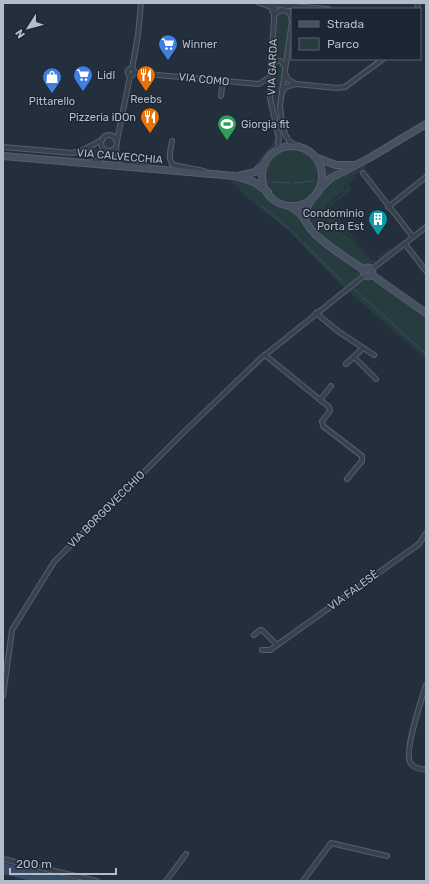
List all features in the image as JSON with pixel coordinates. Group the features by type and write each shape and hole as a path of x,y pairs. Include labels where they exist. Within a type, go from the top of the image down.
{"main road":[{"path":"286,205 300,204 311,198 330,178 357,165 426,124"},
{"path":"319,189 322,179 322,172 315,157 307,150 298,147 284,147 269,157 265,164 263,177 264,184 268,192 275,200 300,212 311,230 318,237 364,272 368,267 372,272 426,312"},
{"name":"VIA CALVECCHIA","path":"3,156 235,176 250,174 265,164"},
{"path":"315,157 336,165 357,165"},
{"name":"VIA CALVECCHIA","path":"235,176 254,182 268,192"},
{"path":"305,220 307,208 311,198"}],"street":[{"path":"140,3 133,75 130,76 116,147 117,156 122,161 150,168"},
{"path":"259,3 271,7 274,15 279,11 286,10 290,13 291,18"},
{"path":"271,3 284,6 294,5 320,8"},
{"name":"VIA GARDA","path":"275,3 270,77 270,98 280,138 275,152"},
{"path":"279,3 284,6"},
{"path":"291,29 280,100 281,118 285,134 289,141 298,147"},
{"path":"271,65 275,61 280,60 285,68 286,76 290,81 296,84"},
{"path":"280,100 284,89 289,85 296,84 337,88 345,87 382,60"},
{"name":"VIA COMO","path":"133,71 259,84 270,77"},
{"name":"VIA COMO","path":"221,96 222,87"},
{"path":"3,147 72,153 92,146 104,137 120,129"},
{"path":"110,135 114,137 116,141"},
{"path":"46,160 61,158 98,161 102,158 102,140"},
{"path":"172,141 170,157 174,165 202,170 208,174"},
{"path":"92,146 110,151 116,147"},
{"path":"363,174 413,238"},
{"path":"388,207 426,177"},
{"path":"372,272 426,227"},
{"path":"405,244 426,271"},
{"name":"VIA BORGOVECCHIO","path":"3,696 12,630 54,562 184,432 265,355 316,314 364,272"},
{"path":"316,314 374,355"},
{"path":"346,364 363,348"},
{"path":"265,355 328,407 330,410 322,421 323,426 362,456 362,461 347,479"},
{"path":"354,357 376,379"},
{"path":"320,400 331,386"},
{"name":"VIA FALESÈ","path":"270,650 419,544 426,533"},
{"path":"254,635 262,630 277,645"},
{"path":"262,650 270,650 268,656"},
{"path":"426,685 413,728 408,755 410,762 414,766 426,770"},
{"path":"303,881 331,843 387,856"},
{"path":"166,881 186,854"},
{"path":"3,859 98,881"}],"green space":[{"path":"282,11 289,13 290,19 279,96 278,122 273,95 272,69 276,15"},
{"path":"107,137 111,137 115,143 111,149 107,149 103,145 103,141"},
{"path":"95,147 101,150 102,155 97,158 64,155 83,153"},
{"path":"287,149 297,149 307,153 314,160 318,170 318,180 314,190 307,197 297,201 287,201 277,197 270,190 266,180 266,170 270,160 277,153"},
{"path":"3,152 95,159 101,157 95,160 3,154"},
{"path":"323,163 338,167 346,168 325,179"},
{"path":"365,163 366,167 350,177 342,192 326,206 324,217 325,222 352,239 370,260 378,261 366,265 355,261 319,235 308,220 307,216 312,201 319,195 328,182"},
{"path":"358,175 348,184 352,189 330,207 371,259 353,238 331,225 326,221 325,217 327,207 343,193 350,178"},
{"path":"231,178 248,182 260,189 274,202 298,213 307,228 359,269 360,275 366,280 378,282 426,316 426,359 340,284 287,229 244,195 237,186 231,183"},
{"path":"391,248 392,250 379,260 377,258"}],"water":[{"path":"3,863 82,881 31,881 3,874"}],"waterway":[{"path":"254,168 275,142 276,138 273,126"},
{"path":"343,175 364,165"},
{"path":"312,205 335,179"},
{"path":"295,183 314,181"},
{"path":"272,182 290,183"},
{"path":"262,206 287,227 344,283"},
{"path":"355,290 426,354"}],"place":[{"name":"Winner","path":"168,61"},
{"name":"Lidl","path":"83,92"},
{"name":"Reebs","path":"146,92"},
{"name":"Pittarello","path":"52,94"},
{"name":"Pizzeria iDOn","path":"150,134"},
{"name":"Giorgia fit","path":"227,141"},
{"name":"Condominio Porta Est","path":"378,236"}]}
